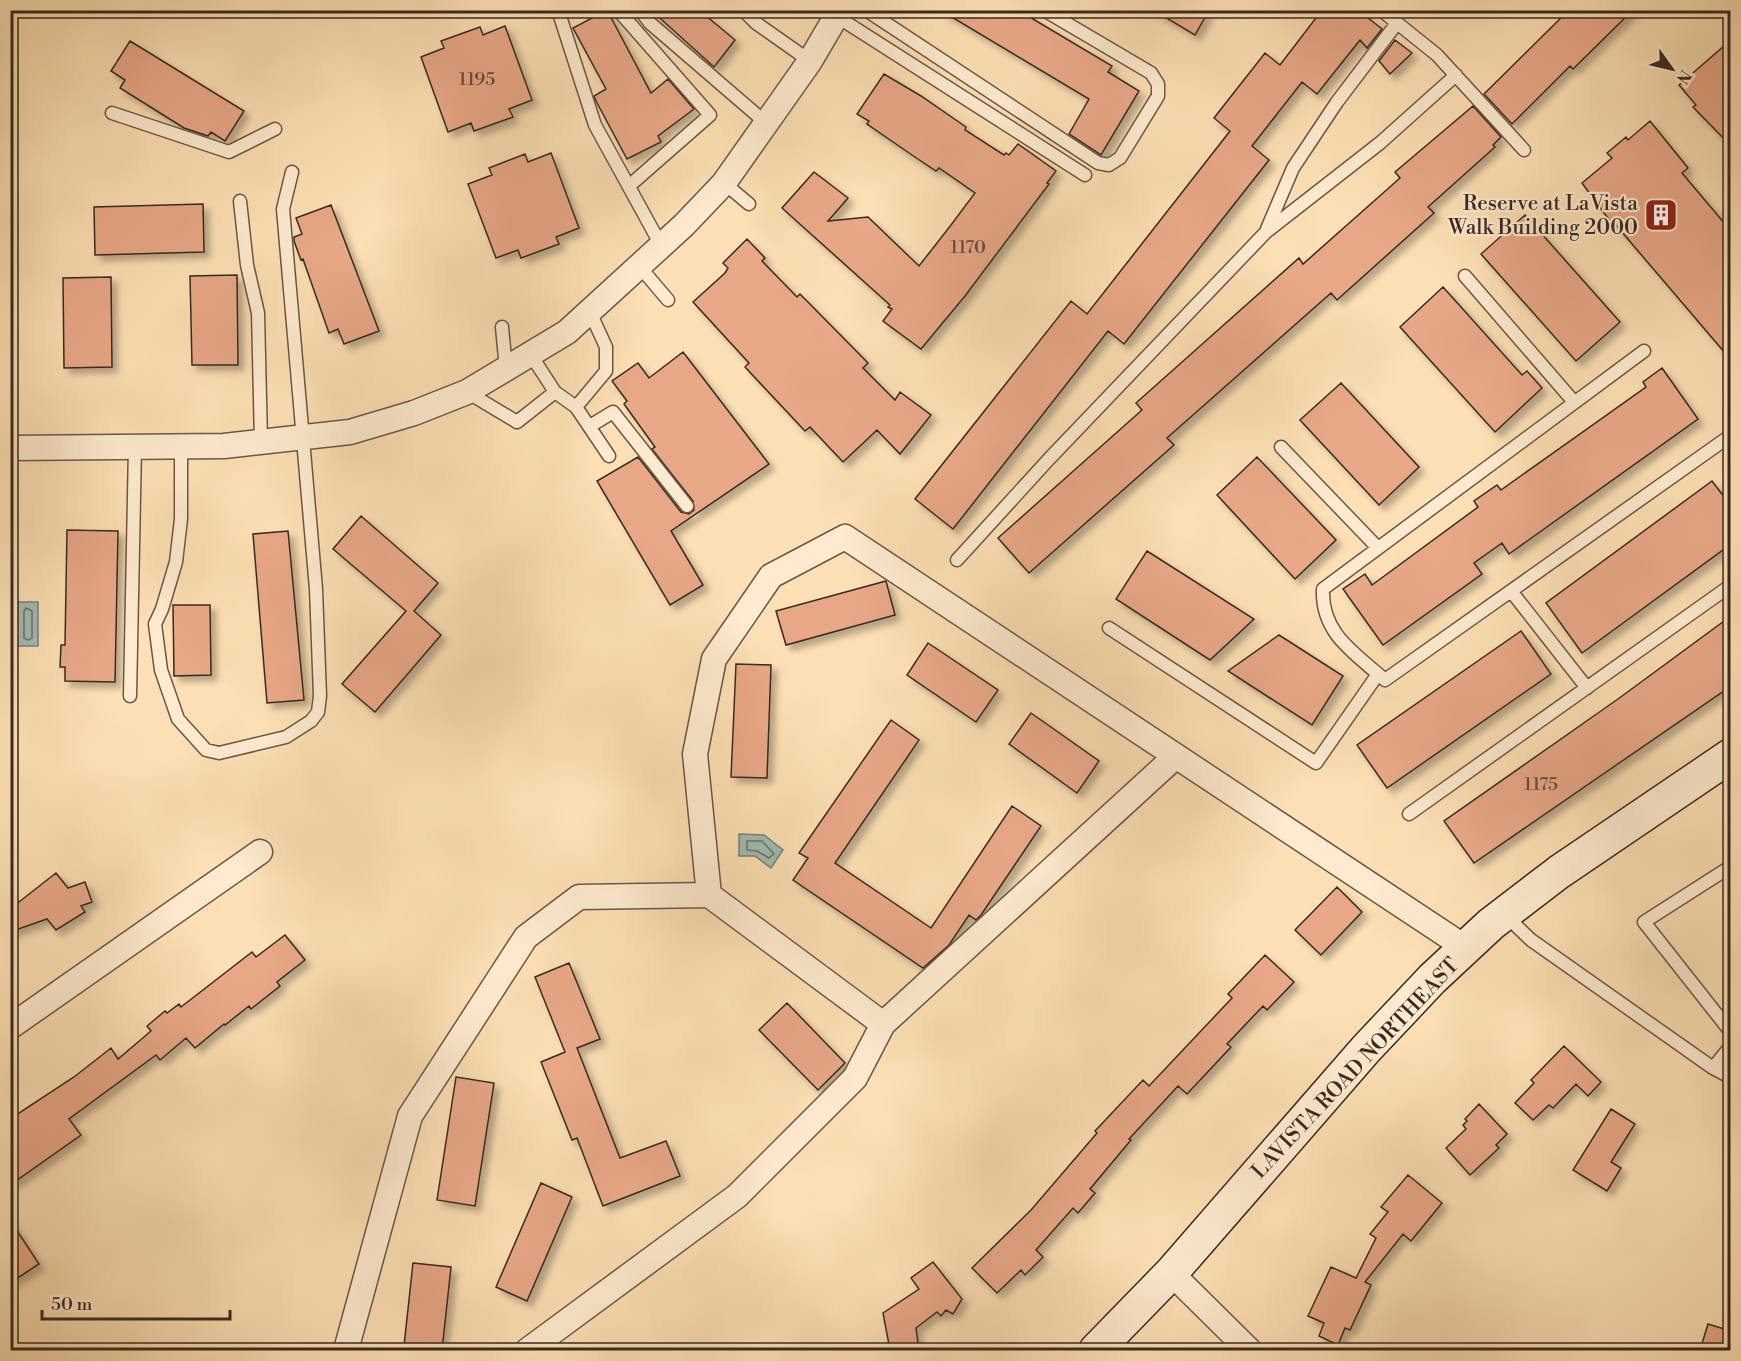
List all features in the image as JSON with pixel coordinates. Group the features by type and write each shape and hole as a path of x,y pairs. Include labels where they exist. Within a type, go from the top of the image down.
{"main road":[{"name":"LAVISTA ROAD NORTHEAST","path":"1096,1350 1171,1273 1366,1049 1432,979 1504,915 1615,832 1731,756"}],"street":[{"path":"10,448 224,446 350,432 414,413 467,392 567,332 662,247 724,183 810,61 838,13"},
{"path":"709,895 695,754 714,659 771,576 845,537 1466,948"},
{"path":"528,1350 737,1196 855,1078 883,1024 1176,756"},
{"path":"10,1027 260,852"},
{"path":"346,1350 410,1116 526,937 579,897 709,895 883,1024"},
{"path":"1171,1273 1249,1350"}],"lane":[{"path":"558,10 594,125 662,247"},
{"path":"618,10 710,115 629,186"},
{"path":"640,10 650,23 765,123"},
{"path":"743,10 756,23 810,61"},
{"path":"866,10 1098,163 1109,165 1120,158 1158,96 1158,84 1151,74 1044,10"},
{"path":"1381,10 1437,55 1524,150"},
{"path":"838,13 1084,175"},
{"path":"1266,232 1293,168 1337,102 1397,23"},
{"path":"957,560 1049,459 1266,232 1380,143 1456,75"},
{"path":"112,113 229,152 276,129"},
{"path":"181,446 181,519 177,562 155,624 157,651 178,719 206,750 219,753 286,737 310,722 318,712 320,696 316,589 283,209 292,172"},
{"path":"724,183 749,204"},
{"path":"240,201 247,265 258,313 261,441"},
{"path":"640,267 668,300"},
{"path":"1465,276 1574,402"},
{"path":"576,407 606,371 606,347 590,312"},
{"path":"502,327 506,370"},
{"path":"1644,351 1323,589 1322,608 1332,631 1385,680 1731,436"},
{"path":"531,355 555,392 576,407 609,456"},
{"path":"467,392 517,422 555,392"},
{"path":"590,426 614,412 687,506"},
{"path":"130,696 135,447"},
{"path":"1281,447 1378,548"},
{"path":"1409,814 1731,586"},
{"path":"1511,591 1587,688"},
{"path":"1109,628 1316,763 1378,674"},
{"path":"1731,867 1644,922 1731,1031"},
{"path":"1504,915 1531,940 1713,1068 1731,1077"},
{"path":"1713,1068 1731,1047"}],"water":[{"path":"18,602 38,602 38,646 17,646"},
{"path":"739,834 764,835 783,850 771,868 755,856 739,856"}],"building":[{"path":"607,10 651,93 668,79 694,109 658,136 661,142 627,159 594,96 606,89 573,28"},
{"path":"651,10 699,10 735,40 714,67"},
{"path":"940,10 1018,10 1112,66 1108,72 1139,91 1101,155 1069,134 1089,99"},
{"path":"1153,10 1209,10 1195,35"},
{"path":"1322,10 1358,10 1382,29 1367,48 1360,40 1317,94 1302,82 1252,146 1269,160 1124,344 1108,331 953,529 915,499 1071,301 1087,314 1230,131 1214,118 1265,53 1280,65"},
{"path":"1569,10 1633,10 1573,69 1570,66 1512,124 1484,94"},
{"path":"505,26 532,100 509,109 513,117 474,131 471,123 448,132 421,57 444,48 441,41 480,27 483,35"},
{"path":"1395,40 1412,53 1390,74 1379,61"},
{"path":"1731,40 1731,146 1693,107 1696,105 1679,85"},
{"path":"130,41 244,111 225,141 211,132 208,136 184,128 120,88 125,80 111,71"},
{"path":"884,74 921,96 966,127 965,130 1004,155 1006,153 1009,155 1018,144 1056,171 1047,183 1049,184 965,296 921,349 883,321 892,309 888,307 890,305 782,208 814,172 848,198 828,221 868,217 919,266 951,225 975,193 939,168 936,171 912,155 867,124 869,121 857,114"},
{"path":"1473,106 1501,137 1493,145 1495,147 1428,207 1434,213 1337,300 1331,293 1167,438 1174,445 1029,573 998,538 1142,410 1136,403 1299,258 1303,264 1400,178 1395,172"},
{"name":"Reserve at LaVista Walk Building 2000","path":"1650,121 1688,168 1682,173 1731,231 1731,360 1615,224 1613,225 1582,183 1612,158 1607,153 1626,137 1628,140"},
{"path":"551,153 579,228 556,237 559,244 521,258 518,250 496,258 468,184 492,175 489,168 525,154 528,162"},
{"path":"203,204 204,252 95,255 94,207"},
{"path":"331,205 379,331 344,344 338,329 329,333 303,259 301,260 294,241 294,237 302,234 296,218"},
{"path":"1525,215 1620,322 1576,361 1481,254"},
{"path":"747,239 765,258 762,261 797,297 800,294 868,363 863,368 895,400 900,392 931,415 900,454 877,430 843,462 810,427 805,431 745,367 749,363 693,302 725,273 728,268 723,263"},
{"path":"237,275 238,365 192,365 190,276"},
{"path":"111,277 112,367 64,368 63,278"},
{"path":"1443,287 1522,375 1527,371 1542,388 1495,432 1400,327"},
{"path":"683,352 769,464 671,531 703,585 670,605 597,481 638,457 681,512 689,514 694,510 693,501 652,449 655,447 624,404 627,401 612,381 638,363 649,378"},
{"path":"1662,368 1698,419 1509,554 1502,543 1474,563 1482,574 1383,645 1343,589 1365,574 1372,585 1478,507 1474,501 1497,485 1501,490 1646,387 1643,382"},
{"path":"1341,383 1419,467 1379,505 1300,420"},
{"path":"1257,457 1336,540 1295,579 1217,495"},
{"path":"1712,481 1731,506 1731,544 1582,653 1546,603"},
{"path":"361,516 438,583 414,611 441,635 375,712 342,684 406,611 333,549"},
{"path":"67,530 118,531 115,682 65,681 65,667 60,667 61,645 65,645"},
{"path":"288,531 304,700 267,703 253,534"},
{"path":"1147,551 1254,619 1210,660 1116,599"},
{"path":"886,581 895,615 786,645 776,611"},
{"path":"173,605 210,605 211,675 174,676"},
{"path":"1731,616 1731,686 1474,863 1444,821 1618,699"},
{"path":"1521,631 1551,674 1387,788 1357,745"},
{"path":"1279,635 1343,676 1312,725 1228,671"},
{"path":"928,643 998,690 976,722 907,675"},
{"path":"736,664 771,665 767,778 731,777"},
{"path":"1031,713 1099,761 1077,793 1009,744"},
{"path":"891,720 919,740 835,863 931,928 1012,806 1041,826 981,915 976,920 969,915 949,945 923,968 793,880 808,858 799,853"},
{"path":"56,873 68,888 85,882 92,902 81,906 85,912 56,930 47,919 10,932 10,909"},
{"path":"1337,887 1362,912 1321,955 1295,930"},
{"path":"285,935 305,960 277,982 280,986 251,1009 249,1006 224,1024 195,1048 186,1038 160,1060 156,1055 69,1119 81,1135 10,1185 10,1119 74,1077 111,1048 118,1059 151,1031 147,1026 165,1011 167,1013 179,1004 181,1007 252,952 256,957"},
{"path":"1265,955 1294,982 1267,1010 1263,1006 1227,1044 1231,1047 1187,1094 1178,1086 1129,1139 1131,1140 1090,1189 1095,1193 1078,1213 1073,1208 1036,1250 1043,1257 1025,1275 1021,1270 997,1293 972,1268 1031,1210 1097,1133 1095,1131 1143,1080 1149,1086 1232,998 1228,994"},
{"path":"569,963 600,1039 577,1048 620,1158 666,1141 680,1176 603,1206 577,1138 572,1140 541,1062 565,1052 535,977"},
{"path":"787,1003 845,1063 818,1090 759,1030"},
{"path":"1564,1046 1601,1082 1588,1096 1576,1084 1553,1108 1549,1105 1533,1120 1515,1103 1534,1083 1531,1080"},
{"path":"456,1077 494,1083 475,1206 437,1200"},
{"path":"1479,1104 1507,1134 1496,1145 1499,1148 1470,1175 1446,1148 1466,1129 1463,1125 1467,1121 1465,1119"},
{"path":"1611,1109 1635,1124 1611,1162 1621,1168 1607,1191 1573,1170"},
{"path":"1408,1175 1442,1203 1411,1241 1403,1234 1365,1282 1371,1285 1350,1330 1345,1328 1338,1345 1319,1336 1324,1323 1308,1316 1331,1267 1356,1278 1376,1238 1370,1234 1388,1212 1381,1207"},
{"path":"541,1183 572,1197 527,1301 496,1287"},
{"path":"10,1220 39,1264 10,1283"},
{"path":"933,1262 962,1299 953,1314 946,1310 941,1316 937,1312 916,1328 919,1350 890,1350 883,1313 919,1289 911,1278"},
{"path":"413,1263 451,1267 442,1350 404,1346"},
{"path":"1708,1324 1731,1331 1731,1350 1700,1350"}],"place":[{"name":"Reserve at LaVista Walk Building 2000","path":"1661,215"}]}
